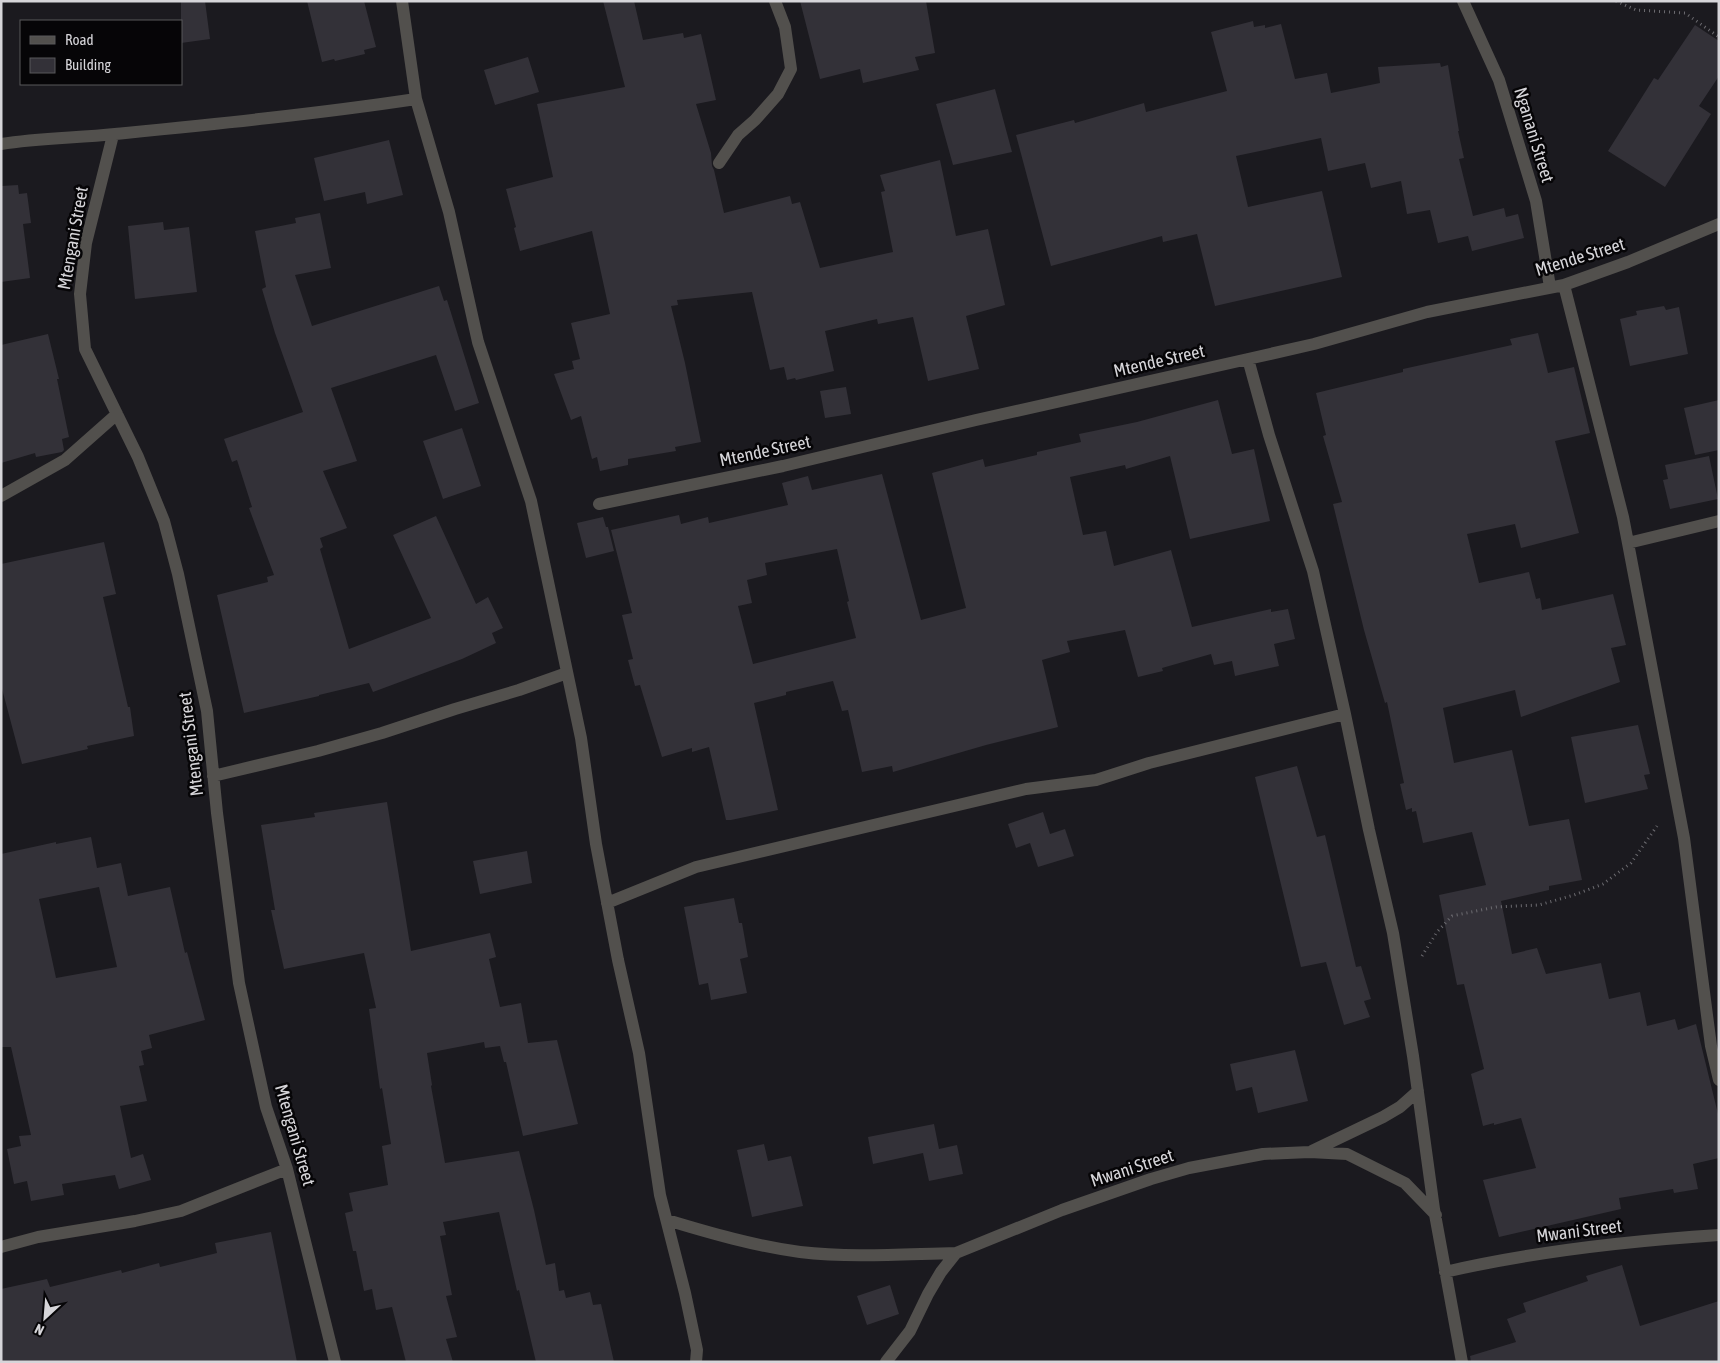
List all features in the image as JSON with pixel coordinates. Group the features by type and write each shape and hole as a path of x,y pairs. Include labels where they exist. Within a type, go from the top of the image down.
{"street":[{"path":"402,1 416,99 449,212 478,342 531,501 580,738 607,903 639,1054 660,1195 697,1350 696,1362"},
{"path":"719,163 738,135 778,94 790,69 786,27 775,1"},
{"name":"Nganani Street","path":"1463,1 1499,80 1536,201 1550,287"},
{"path":"1,144 31,140 113,135 335,111 416,99"},
{"name":"Mtengani Street","path":"113,135 86,243 80,294 85,349 138,457 164,521 178,574 207,711 223,865 239,984 266,1106 287,1169 336,1362"},
{"name":"Mtende Street","path":"599,504 783,466 1314,344 1427,312 1564,285 1628,262 1719,224"},
{"path":"1564,285 1623,517 1684,838 1712,1046 1719,1080"},
{"path":"1248,359 1269,435 1313,571 1369,830 1394,933 1445,1272 1462,1362"},
{"path":"1,496 64,460 117,414"},
{"path":"1628,543 1719,521"},
{"path":"213,776 318,751 382,733 567,673"},
{"path":"607,903 696,867 1026,789 1096,780 1149,763 1345,714"},
{"path":"1310,1152 1383,1117 1400,1107 1418,1091"},
{"name":"Mwani Street","path":"886,1362 910,1331 941,1272 956,1253 1062,1210 1190,1168 1263,1154 1310,1152 1347,1154 1405,1182 1436,1215"},
{"path":"1,1247 38,1238 182,1211 287,1169"},
{"path":"667,1220 727,1237 800,1252 875,1255 956,1253"},
{"name":"Mwani Street","path":"1445,1272 1559,1250 1719,1235"}],"path":[{"path":"1616,1 1636,10 1685,13 1719,37"},
{"path":"1420,960 1437,932 1452,916 1496,907 1538,905 1574,895 1603,884 1631,863 1677,799"}],"building":[{"path":"181,1 205,1 210,39 182,43"},
{"path":"307,1 364,1 376,47 364,50 365,54 322,62"},
{"path":"603,1 634,1 643,40 683,33 684,38 701,34 716,100 696,104 711,153 712,166 724,213 790,196 792,204 800,202 820,268 893,252 881,192 885,191 880,175 940,160 956,236 988,229 1005,305 966,316 979,369 928,381 913,317 878,324 877,319 825,331 834,371 796,380 795,378 787,380 784,367 770,370 752,292 677,300 678,305 671,306 701,442 675,447 676,451 628,459 628,465 600,471 597,457 592,459 581,416 571,420 554,374 574,369 572,361 580,359 571,323 610,314 592,231 520,251 506,189 553,177 537,104 625,87"},
{"path":"800,1 926,1 935,53 915,57 919,70 863,83 860,69 820,79"},
{"path":"1253,21 1254,27 1265,25 1265,28 1281,24 1295,79 1327,73 1331,93 1380,83 1378,67 1440,63 1441,67 1448,65 1464,158 1459,159 1473,216 1504,208 1506,217 1518,214 1524,238 1472,251 1468,236 1438,243 1430,210 1407,214 1401,181 1371,188 1365,163 1328,171 1321,138 1236,156 1248,207 1322,191 1342,277 1215,306 1197,234 1163,242 1162,236 1051,266 1016,135 1074,120 1075,123 1144,103 1146,112 1227,91 1211,32"},
{"path":"1695,25 1719,41 1719,76 1699,106 1711,114 1665,187 1608,151 1654,78 1658,80"},
{"path":"528,57 539,92 495,105 484,70"},
{"path":"995,89 1012,152 953,165 936,104"},
{"path":"389,140 403,195 367,204 365,192 324,201 314,158"},
{"path":"18,185 19,194 27,193 31,223 23,224 30,278 1,282 1,186"},
{"path":"320,213 331,268 295,275 312,326 439,286 444,301 447,300 479,403 455,411 436,355 331,388 357,461 323,471 347,528 320,538 323,547 320,549 349,649 431,618 393,535 436,516 476,604 488,597 503,628 492,633 496,643 462,659 373,692 369,683 244,713 217,595 268,582 267,577 274,575 249,508 252,507 237,460 232,462 224,439 303,412 275,333 262,289 266,287 255,231 296,223 295,218"},
{"path":"163,222 164,230 189,227 197,292 135,299 128,226"},
{"path":"1664,306 1666,310 1679,307 1688,354 1630,366 1620,319 1637,315 1636,311"},
{"path":"1538,333 1548,373 1574,367 1590,433 1555,441 1579,533 1521,548 1515,524 1467,534 1479,583 1529,572 1536,599 1540,598 1542,610 1613,594 1626,645 1611,648 1620,682 1521,717 1515,690 1443,708 1454,763 1512,750 1529,826 1569,819 1582,880 1549,886 1549,890 1501,901 1512,954 1537,948 1546,974 1601,963 1609,999 1640,992 1647,1026 1675,1019 1678,1030 1696,1024 1719,1118 1719,1158 1693,1164 1698,1189 1674,1193 1673,1189 1619,1198 1621,1209 1499,1237 1483,1180 1536,1168 1521,1118 1483,1126 1471,1074 1484,1069 1464,984 1457,985 1439,895 1486,885 1472,832 1423,843 1416,811 1412,812 1412,808 1406,810 1400,784 1404,783 1387,702 1385,703 1364,630 1333,504 1342,502 1323,436 1326,435 1316,393 1403,372 1403,369 1512,345 1510,339"},
{"path":"48,334 59,379 57,379 69,437 62,439 64,450 62,452 36,457 35,453 1,463 1,345"},
{"path":"846,387 851,414 825,418 820,391"},
{"path":"1218,400 1232,454 1254,449 1270,521 1190,539 1170,456 1126,469 1125,465 1070,477 1083,535 1106,531 1114,566 1171,550 1192,627 1271,609 1271,612 1288,609 1295,639 1274,644 1279,666 1235,676 1232,661 1214,665 1211,654 1162,668 1163,671 1138,677 1125,630 1067,641 1070,652 1042,660 1058,727 986,745 893,772 892,766 862,772 848,710 842,711 833,681 786,692 786,695 754,703 778,810 731,820 726,820 709,747 692,752 692,748 662,757 640,685 635,686 628,660 633,659 622,615 632,613 611,530 679,515 681,524 708,517 709,523 788,505 782,483 808,476 812,490 882,474 921,620 966,608 932,473 983,459 985,467 1037,455 1037,452 1081,442 1079,434 1137,422","holes":["837,549 849,601 847,602 856,638 753,664 738,606 752,603 747,580 767,575 765,563"]},
{"path":"1719,400 1719,450 1695,455 1684,408"},
{"path":"462,428 481,486 443,499 423,441"},
{"path":"1709,456 1718,499 1670,509 1663,480 1668,479 1665,465"},
{"path":"603,517 606,527 608,527 614,551 586,558 577,523"},
{"path":"104,542 116,594 103,597 128,707 130,707 134,736 87,746 88,749 22,764 1,685 1,564"},
{"path":"1638,725 1650,774 1644,775 1648,789 1585,803 1571,737"},
{"path":"1297,766 1317,837 1325,835 1356,967 1361,966 1371,999 1364,1001 1370,1017 1344,1025 1326,962 1301,967 1255,777"},
{"path":"387,802 411,951 490,933 496,957 489,959 500,1007 521,1003 528,1043 557,1040 578,1124 523,1136 506,1062 504,1062 500,1046 485,1048 484,1042 427,1053 445,1163 519,1151 546,1265 555,1263 559,1291 564,1290 566,1298 590,1292 593,1305 601,1304 614,1362 536,1362 499,1212 443,1222 446,1235 440,1236 452,1295 446,1296 457,1337 446,1339 453,1362 406,1362 392,1307 376,1310 372,1289 364,1291 356,1251 353,1251 345,1213 353,1211 349,1193 388,1185 382,1146 391,1144 382,1088 380,1089 369,1009 376,1008 364,953 284,969 271,910 275,910 261,825 315,817 314,813"},
{"path":"1043,812 1050,834 1065,829 1074,856 1038,867 1030,843 1016,848 1008,824"},
{"path":"91,837 97,868 121,863 128,896 170,887 185,953 187,952 205,1020 149,1035 152,1048 141,1051 144,1065 139,1066 147,1101 120,1106 131,1158 143,1154 151,1180 119,1189 115,1175 62,1184 64,1195 31,1201 27,1181 14,1184 7,1149 21,1146 19,1136 31,1135 11,1047 1,1047 1,854 56,842 56,844","holes":["99,887 117,967 56,978 39,899"]},
{"path":"527,851 532,883 480,894 473,861"},
{"path":"734,898 739,923 742,923 748,957 740,959 747,993 711,1000 708,983 699,985 684,907"},
{"path":"1295,1050 1308,1101 1258,1113 1252,1087 1236,1091 1230,1064"},
{"path":"934,1124 939,1149 957,1145 963,1174 929,1181 923,1153 873,1164 868,1137"},
{"path":"764,1144 768,1161 791,1156 803,1206 752,1217 737,1150"},
{"path":"271,1232 297,1362 1,1362 1,1289 47,1279 50,1287 121,1270 122,1273 159,1263 160,1267 217,1253 215,1243"},
{"path":"1622,1265 1640,1326 1719,1301 1719,1362 1471,1362 1470,1356 1516,1342 1507,1319 1526,1312 1523,1303 1588,1281 1586,1276"},
{"path":"890,1285 899,1314 867,1325 857,1296"}]}
